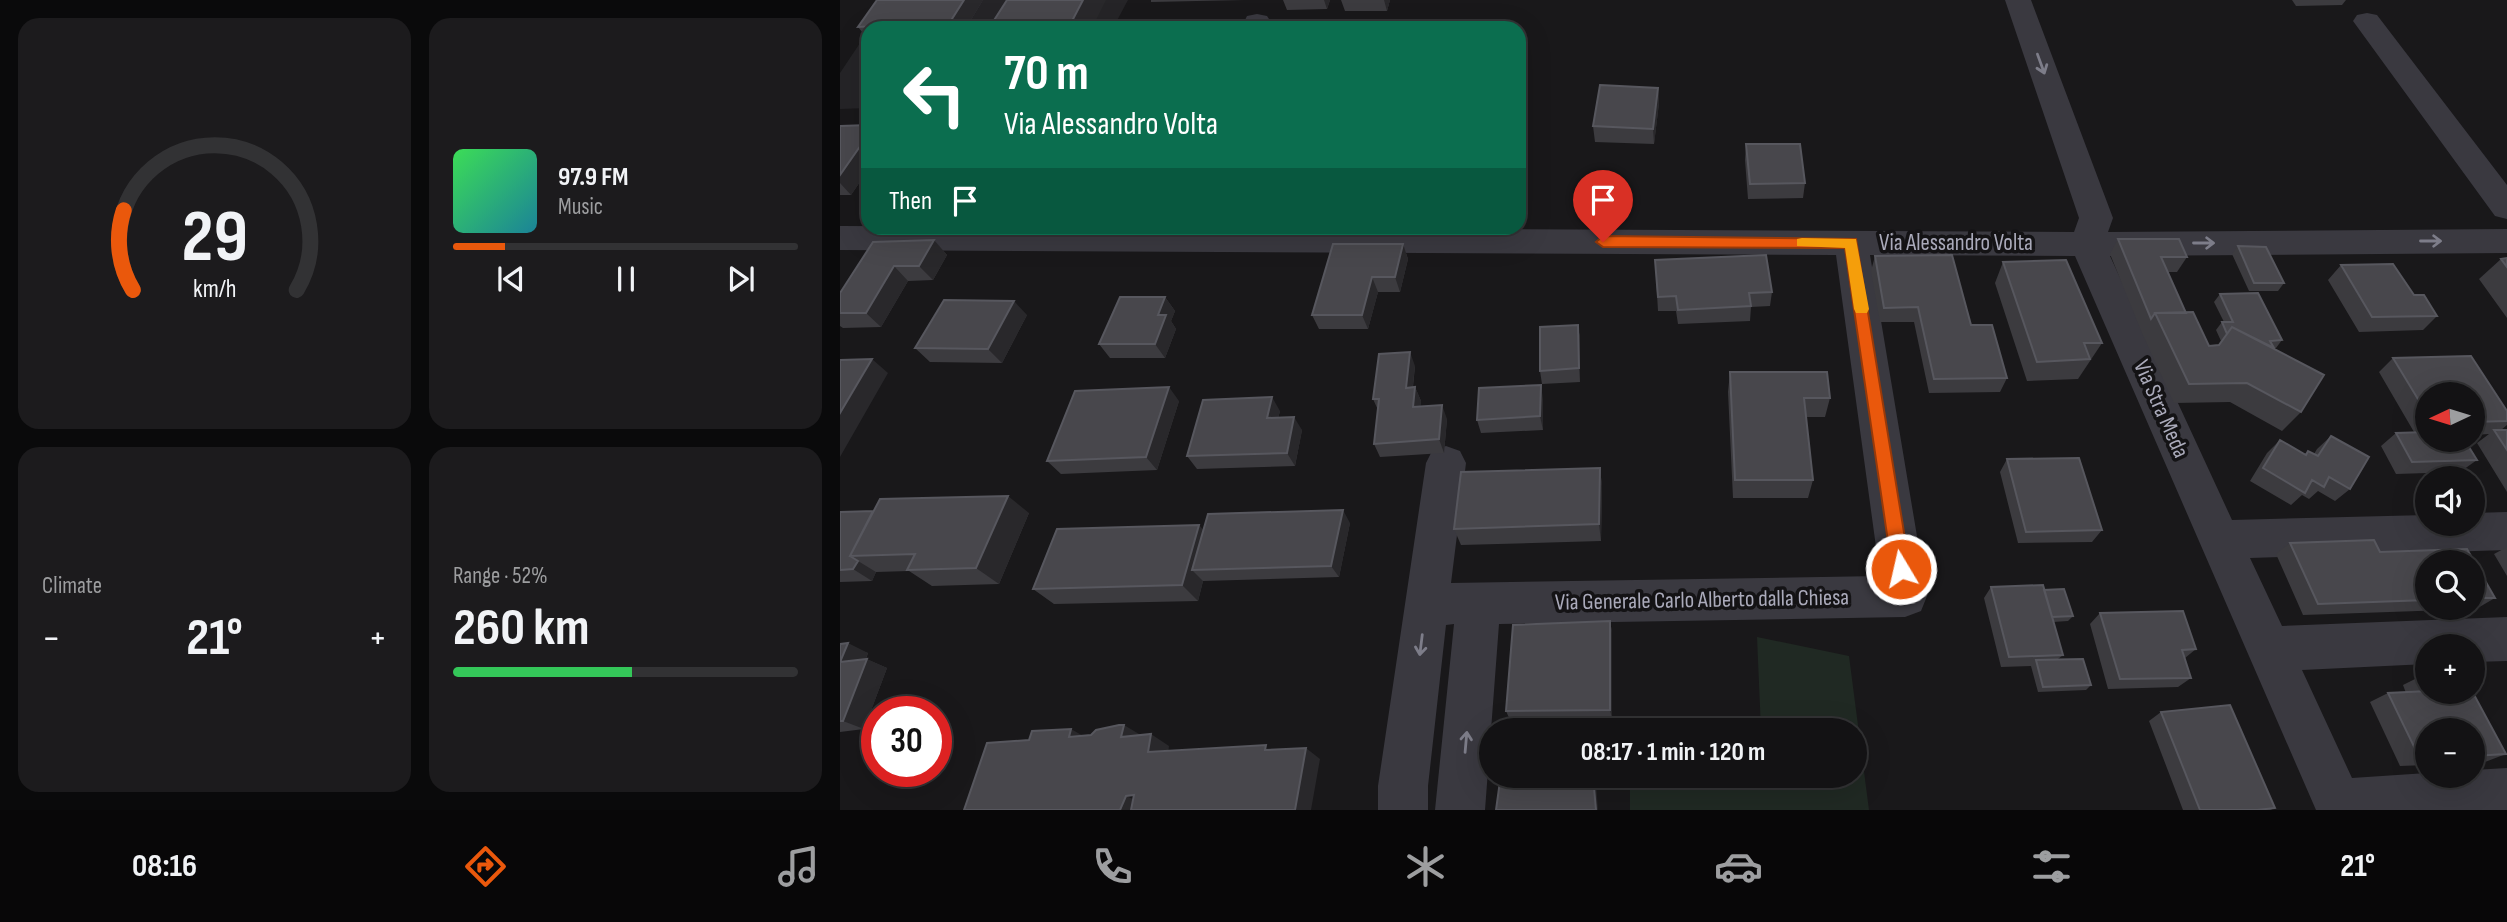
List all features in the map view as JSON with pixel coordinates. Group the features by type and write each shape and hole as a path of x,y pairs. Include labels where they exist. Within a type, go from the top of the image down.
{"street":[{"path":"2018,0 2096,218 2087,244"},
{"path":"2367,21 2507,208"},
{"name":"Via Alessandro Volta","path":"860,241 1089,235"},
{"name":"Via Alessandro Volta","path":"1302,235 1851,243 2507,241"},
{"name":"Via Generale Carlo Alberto dalla Chiesa","path":"1426,604 1905,596 1851,243"},
{"name":"Via Stra Meda","path":"2087,244 2340,807"},
{"path":"1403,810 1426,604 1446,463"},
{"path":"2220,540 2507,531"},
{"path":"1460,810 1478,603"},
{"path":"2269,649 2507,639"},
{"path":"2340,807 2507,793"}],"shaded area":[{"path":"888,0 1128,0 1117,21 874,21"},
{"path":"861,42 861,108 840,109 840,73"},
{"path":"1757,637 1849,656 1857,718 1760,718"},
{"path":"1630,788 1866,788 1869,810 1630,810"}],"building":[{"path":"877,0 964,0 951,21 862,21"},
{"path":"1007,0 1083,0 1072,21 994,21"},
{"path":"1600,85 1658,88 1653,129 1593,126"},
{"path":"861,125 861,145 840,175 840,126"},
{"path":"1746,144 1800,144 1805,183 1750,184"},
{"path":"2118,239 2179,239 2187,257 2161,257 2186,313 2155,313 2151,319"},
{"path":"934,240 919,266 894,266 866,313 840,313 840,293 873,242"},
{"path":"1333,244 1403,244 1395,277 1372,277 1362,315 1312,315"},
{"path":"2238,246 2266,247 2284,283 2254,283"},
{"path":"1766,255 1772,292 1749,293 1751,306 1678,310 1676,296 1658,297 1655,260"},
{"path":"1952,255 1971,325 1992,325 2007,378 1934,379 1918,307 1884,308 1875,256"},
{"path":"2066,260 2102,343 2084,343 2090,359 2037,362 2003,262"},
{"path":"2393,264 2414,295 2424,295 2437,316 2372,317 2341,265"},
{"path":"2258,293 2282,340 2270,341 2274,348 2232,327 2227,334 2222,322 2233,322 2220,294"},
{"path":"1120,297 1165,297 1158,315 1166,315 1155,344 1099,344"},
{"path":"944,300 1014,301 988,349 915,348"},
{"path":"2193,312 2209,346 2219,345 2232,327 2324,375 2301,412 2247,383 2189,384 2155,313"},
{"path":"1578,325 1579,368 1540,371 1540,327"},
{"path":"1410,352 1406,388 1415,387 1413,407 1442,405 1439,439 1374,444 1379,399 1373,399 1379,354"},
{"path":"2471,356 2507,411 2507,421 2485,422 2485,382 2415,382 2415,394 2393,358"},
{"path":"872,359 840,413 840,360"},
{"path":"1730,372 1827,372 1830,398 1804,398 1813,480 1735,480"},
{"path":"1541,385 1540,416 1477,420 1479,388"},
{"path":"1169,387 1146,457 1047,461 1075,391"},
{"path":"1272,397 1267,418 1294,417 1287,453 1187,456 1203,400"},
{"path":"2494,430 2507,430 2507,450"},
{"path":"2415,432 2415,452 2472,452 2477,460 2412,462 2396,433"},
{"path":"2331,436 2369,457 2350,489 2329,477 2324,487 2312,480 2305,493 2263,468 2280,440 2306,455 2308,451 2318,456"},
{"path":"2079,458 2102,530 2026,532 2007,459"},
{"path":"1600,468 1599,524 1454,529 1461,472"},
{"path":"1008,496 976,568 907,570 915,554 850,556 880,499"},
{"path":"1343,510 1331,566 1192,570 1208,514"},
{"path":"873,511 850,556 858,561 853,569 840,570 840,512"},
{"path":"1199,525 1182,585 1033,589 1057,529"},
{"path":"2374,540 2380,552 2415,551 2415,600 2318,604 2290,543"},
{"path":"2485,580 2495,598 2485,598"},
{"path":"2043,585 2063,655 2009,657 1991,587"},
{"path":"2064,589 2073,616 2052,617 2044,590"},
{"path":"2183,611 2196,649 2182,650 2191,678 2120,679 2100,613"},
{"path":"1610,621 1610,710 1506,711 1513,625"},
{"path":"848,643 840,662 840,644"},
{"path":"867,659 843,721 840,721 840,662"},
{"path":"2083,659 2091,685 2043,687 2036,660"},
{"path":"2415,692 2415,704 2479,704 2506,754 2485,755 2485,718 2415,718 2415,749 2388,693"},
{"path":"2230,705 2275,808 2200,810 2161,712"},
{"path":"1124,725 1121,737 1151,734 1148,752 1266,745 1265,750 1306,748 1295,810 1131,810 1134,795 1126,796 1120,810 964,810 987,743 1029,740 1032,731 1071,729 1069,737 1091,735 1096,730"},
{"path":"1499,788 1594,788 1596,810 1496,810"}],"slow traffic":[{"path":"1802,243 1851,243 1861,309"}],"route":[{"path":"1603,242 1851,243 1901,569"}]}
